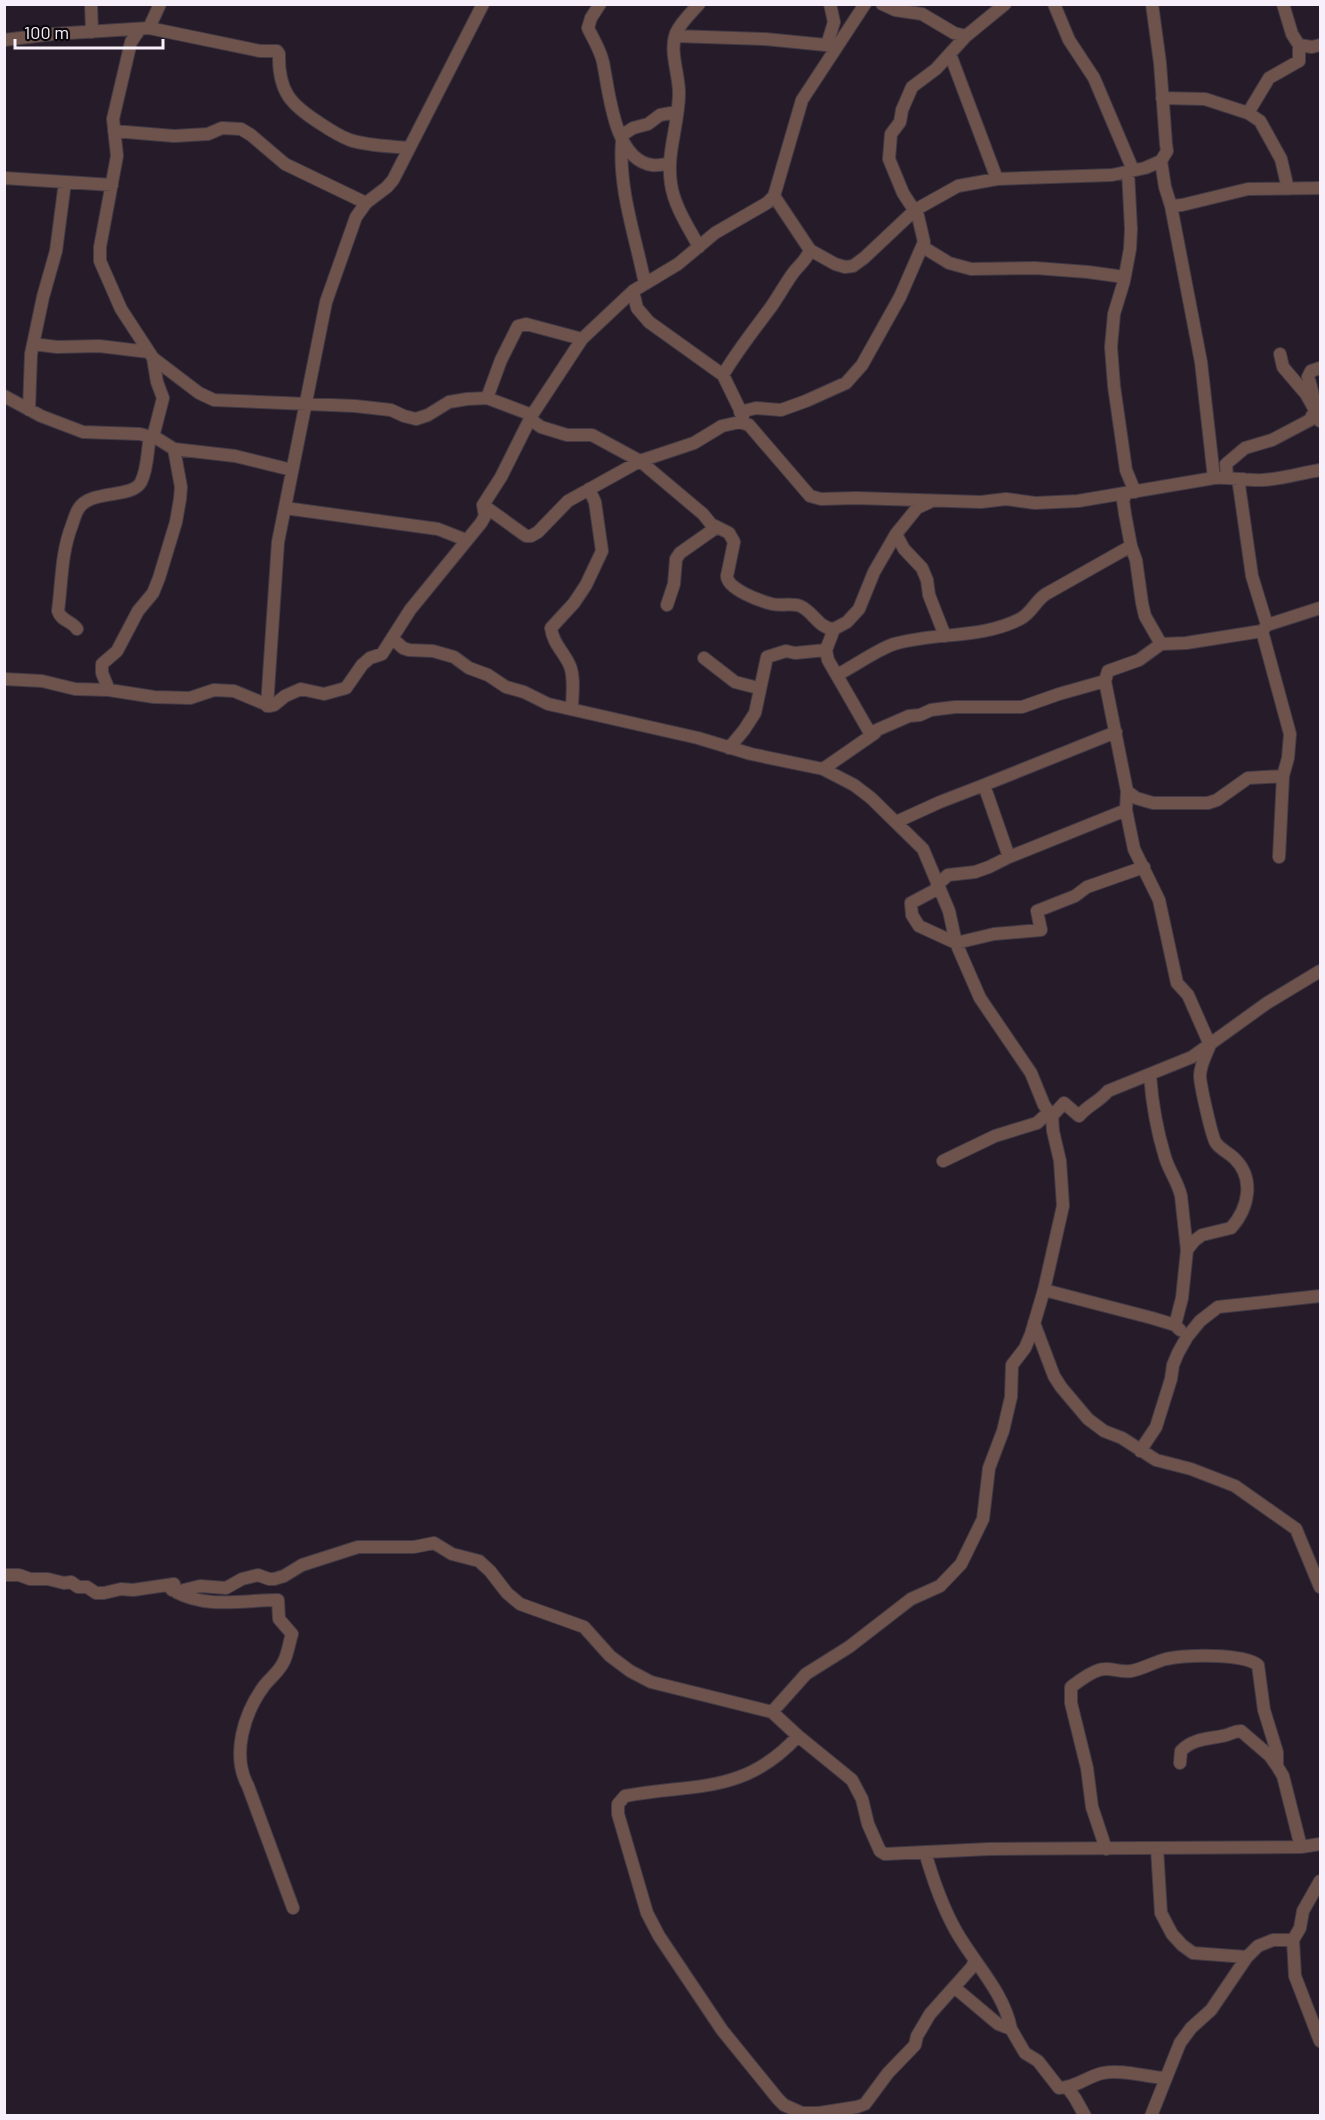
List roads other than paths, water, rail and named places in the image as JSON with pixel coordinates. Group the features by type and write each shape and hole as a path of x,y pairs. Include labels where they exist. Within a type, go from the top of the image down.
{"street":[{"path":"91,4 92,32"},
{"path":"160,4 144,29 131,42 128,54 113,119 117,156 100,247 100,261 121,309 151,355 199,393 213,400 377,408 416,418 428,416 449,402 487,398 531,417 541,428 567,435 592,435 640,461 717,527 729,533 734,542 727,576 730,585 743,593 772,604 800,606 826,628 834,629 847,622 859,609 874,572 896,534 917,508 936,500"},
{"path":"267,706 278,542 326,302 356,218 366,203 387,187 483,4"},
{"path":"600,4 588,28 603,62 607,94 625,145 638,160 650,165 670,163"},
{"path":"699,4 675,36 674,56 679,92 670,163 674,197 699,248"},
{"path":"830,4 834,22 831,46"},
{"path":"4,679 42,681 75,689 110,690 133,695 179,698 198,696 213,690 234,692 267,706 272,706 285,696 301,689 324,694 346,688 362,665 372,656 382,654 410,610 483,520 485,516 483,505 501,477 531,417 582,339 633,291 678,264 715,233 767,203 774,196 802,100 831,46 865,4"},
{"path":"882,4 922,14 954,33 966,36"},
{"path":"483,505 526,536 531,536 538,532 568,501 640,461 694,443 756,408 781,410 838,387 851,378 862,366 876,342 923,247 923,231 915,210 903,194 889,159 891,134 900,122 902,110 912,87 936,69 966,36 1005,4"},
{"path":"1054,4 1069,40 1094,78 1107,104 1131,170 1130,249 1114,314 1111,347 1114,386 1131,493"},
{"path":"774,196 810,250 845,267 853,266 875,249 915,210 958,186 997,179 1112,175 1145,168 1161,161 1167,151 1160,63 1152,4"},
{"path":"1248,113 1269,78 1299,61 1299,45 1292,34 1283,4"},
{"path":"4,40 144,29 261,51 277,51 281,79 299,111 351,140 409,148"},
{"path":"675,36 765,39 831,46"},
{"path":"1299,45 1312,47 1320,45"},
{"path":"950,54 997,179"},
{"path":"1162,98 1205,99 1248,113 1260,121 1281,159 1288,189"},
{"path":"645,284 626,196 621,152 622,138 633,128 648,124 658,116 677,112"},
{"path":"114,131 174,136 208,134 222,128 241,129 285,164 366,203"},
{"path":"1161,161 1164,187 1171,206 1201,362 1214,478"},
{"path":"4,178 112,185"},
{"path":"29,410 33,344 56,251 65,182"},
{"path":"1171,206 1182,206 1248,189 1320,188"},
{"path":"923,247 949,264 971,269 1035,268 1088,272 1124,278"},
{"path":"723,375 791,275 805,262 810,250"},
{"path":"633,291 641,315 723,375 732,391 740,417 810,496 821,499 981,502 1006,499 1035,503 1078,501 1214,478 1227,477 1260,481 1290,478 1320,470"},
{"path":"487,398 501,360 518,326 526,324 582,339"},
{"path":"33,344 57,347 99,346 151,355"},
{"path":"1280,354 1283,367 1306,393 1318,416"},
{"path":"78,629 62,618 58,611 67,538 79,508 85,502 135,488 140,484 163,398 151,355"},
{"path":"1318,416 1308,377 1311,371 1320,368"},
{"path":"4,396 40,416 83,432 140,434 174,449 235,456 292,470"},
{"path":"1227,477 1226,464 1234,455 1245,448 1272,440 1318,416"},
{"path":"110,690 102,673 102,664 117,651 138,611 153,593 176,522 181,487 174,449"},
{"path":"1243,479 1239,485 1250,566 1290,734 1288,758 1282,776 1279,857"},
{"path":"572,709 570,666 553,639 551,628 574,603 586,585 602,551 595,502 589,489"},
{"path":"1131,493 1123,500 1131,546 1136,560 1145,615 1161,644"},
{"path":"285,508 438,529 466,540"},
{"path":"667,605 674,584 676,559 680,553 717,527"},
{"path":"896,534 904,549 922,568 927,580 929,595 945,636"},
{"path":"837,675 893,644 986,631 1021,619 1030,612 1039,598 1131,546"},
{"path":"1187,1250 1194,1241 1202,1236 1231,1228 1244,1210 1247,1182 1243,1169 1234,1157 1215,1142 1200,1082 1201,1067 1210,1045 1188,995 1177,983 1159,900 1134,849 1126,810 1127,790 1104,681 1108,671 1139,660 1161,644 1186,643 1265,628 1320,608"},
{"path":"834,629 826,650 828,660 867,732 875,733"},
{"path":"392,638 408,650 433,651 454,657 469,668 488,675 510,689 524,692 548,704 698,738 751,754 823,770 854,785 896,822 922,849 949,912 956,943 980,998 1031,1073 1044,1105 1051,1114 1060,1161 1063,1206 1044,1290 1025,1348 1012,1365 1011,1397 1003,1431 989,1468 983,1520 961,1564 940,1586 911,1599 849,1647 806,1674 772,1712"},
{"path":"729,748 752,719 767,657 786,651 795,653 826,650"},
{"path":"704,658 735,682 759,688"},
{"path":"823,770 875,733 909,716 945,707 1022,707 1104,681"},
{"path":"896,822 940,802 1116,732"},
{"path":"1127,790 1136,798 1153,803 1208,803 1217,800 1248,778 1282,776"},
{"path":"984,785 1009,857"},
{"path":"1126,810 975,872 948,875 938,886 912,903 912,915 919,926 956,943 994,934 1041,930 1037,911 1075,896 1087,887 1144,867"},
{"path":"943,1161 994,1136 1037,1123 1064,1104 1079,1116 1088,1105 1099,1102 1108,1091 1185,1061 1267,1003 1320,971"},
{"path":"1150,1075 1151,1093 1165,1158 1181,1196 1187,1250 1182,1298 1175,1325"},
{"path":"1044,1290 1175,1325 1187,1337"},
{"path":"1140,1451 1156,1427 1173,1365 1187,1337 1200,1321 1218,1307 1320,1296"},
{"path":"1034,1321 1054,1376 1077,1408 1104,1431 1122,1438 1156,1460 1191,1469 1235,1486 1296,1529 1320,1587"},
{"path":"176,1592 201,1586 226,1587 242,1579 258,1575 274,1579 302,1565 358,1547 414,1547 434,1543 452,1554 479,1561 507,1593 520,1604 584,1627 610,1656 630,1671 651,1682 772,1712 852,1780 862,1799 868,1824 880,1851 885,1854 989,1849 1301,1847 1320,1844"},
{"path":"4,1575 71,1582 76,1586 87,1587 96,1593 174,1584 172,1590 188,1599 212,1603 278,1600 279,1619 292,1634 284,1663 263,1686 252,1706 240,1738 242,1774 293,1908"},
{"path":"1106,1849 1092,1807 1087,1768 1070,1696 1071,1687 1095,1671 1106,1668 1121,1672 1129,1671 1164,1659 1179,1657 1229,1657 1251,1660 1258,1665 1264,1710 1277,1752 1277,1767"},
{"path":"1180,1762 1181,1751 1184,1747 1199,1740 1241,1731 1270,1756 1283,1776 1301,1847"},
{"path":"798,1736 781,1755 738,1778 715,1785 651,1791 625,1796 618,1804 618,1814 647,1913 671,1956 722,2030 784,2105 802,2113 832,2112 865,2104 888,2073 915,2044 930,2014 974,1962"},
{"path":"1157,1848 1161,1912 1172,1934 1193,1953 1247,1958"},
{"path":"926,1852 936,1889 955,1930 974,1962 1004,2004 1011,2029 1025,2053 1038,2061 1056,2087 1067,2087 1105,2073 1121,2072 1165,2078"},
{"path":"1320,1881 1303,1911 1300,1928 1293,1940 1295,1976 1320,2041"},
{"path":"1151,2115 1180,2043 1191,2028 1210,2010 1247,1958 1258,1946 1273,1940 1293,1940"},
{"path":"954,1987 998,2024 1011,2029"},
{"path":"1067,2087 1085,2115"}]}
